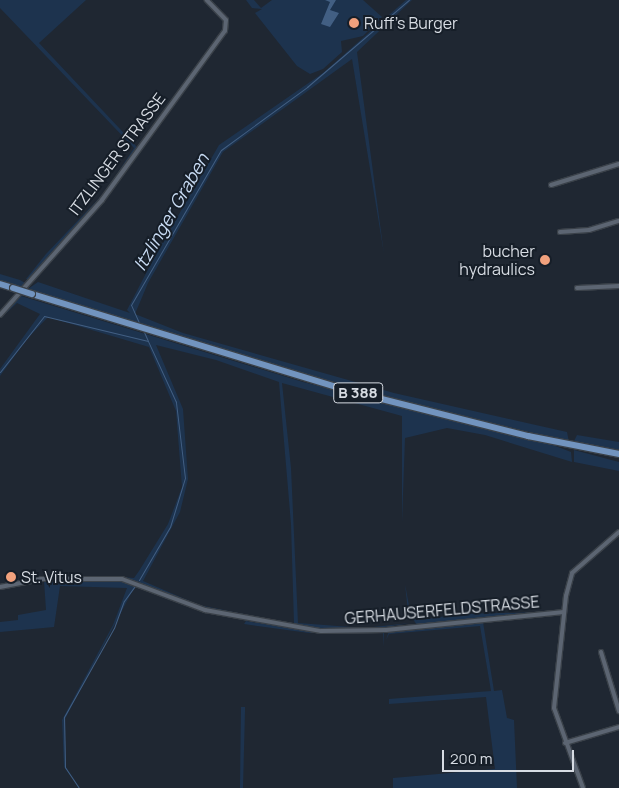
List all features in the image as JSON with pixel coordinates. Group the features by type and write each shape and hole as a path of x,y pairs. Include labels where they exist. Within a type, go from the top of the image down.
{"main road":[{"name":"B 388","path":"0,284 350,391 619,456"}],"street":[{"name":"ITZLINGER STRASSE","path":"0,314 110,191 227,24 226,20 206,0"},
{"path":"551,185 619,164"},
{"path":"560,232 589,230 619,221"},
{"path":"577,288 619,286"},
{"path":"583,788 565,743 554,708 564,612 572,573 619,532"},
{"name":"GERHAUSERFELDSTRASSE","path":"0,587 52,578 122,579 204,610 321,631 386,630 564,612"},
{"path":"601,652 619,711"},
{"path":"565,743 619,727"}],"shaded area":[{"path":"0,0 86,0 39,43 137,147 106,193 29,280 26,279 46,254 105,192 134,148 0,8"},
{"path":"246,0 254,0 261,8 272,0 363,0 382,17 363,36 341,41 342,52 323,69 310,74 297,66 255,13 262,9 252,8"},
{"path":"325,0 336,0 330,10 339,13 330,27 321,24 330,2"},
{"path":"406,0 412,0 357,52 384,254 352,59 223,152 148,283 135,314 183,333 394,393 567,432 569,442 304,376 28,289 38,282 130,313 127,310 156,254 219,145 323,73"},
{"path":"0,274 25,283 23,287 0,281"},
{"path":"21,296 303,382 553,445 571,452 572,462 485,435 447,428 405,438 402,523 402,416 282,383 291,468 298,623 364,628 410,623 373,629 318,629 202,608 121,577 134,578 139,571 168,524 182,487 176,411 149,347 48,317 27,339 0,376 0,369 40,314 17,303 0,319","holes":["156,345 216,360 279,382 291,524 294,624 199,605 143,581 180,512 188,479 183,409"]},
{"path":"577,435 619,442 619,450 573,443"},
{"path":"574,450 619,462 619,471 574,462"},
{"path":"44,581 123,581 136,584 65,719 66,767 80,788 64,767 62,720 113,625 127,588 60,586 54,627 0,632 0,622 18,620 18,615 46,610"},
{"path":"405,584 410,611 420,620 460,614 547,612 417,625 408,612"},
{"path":"246,621 313,632 384,632 384,647 383,633 309,633 244,624"},
{"path":"483,622 494,691 502,690 507,718 514,720 517,788 393,788 393,778 495,769 486,697 389,704 389,699 491,691 480,626 389,634 386,640 389,631"},
{"path":"241,707 245,707 243,788 240,788"}],"waterway":[{"name":"Itzlinger Graben","path":"140,325 131,305 221,150 307,87 409,0"},
{"name":"Itzlinger Graben","path":"0,372 44,316 148,341 143,330"},
{"path":"139,580 170,527 185,478 176,402 148,341"},
{"path":"79,788 65,767 64,717 114,628 124,601 135,586"}],"place":[{"name":"Ruff's Burger","path":"354,23"},
{"name":"bucher hydraulics","path":"545,260"},
{"name":"St. Vitus","path":"11,577"}]}
